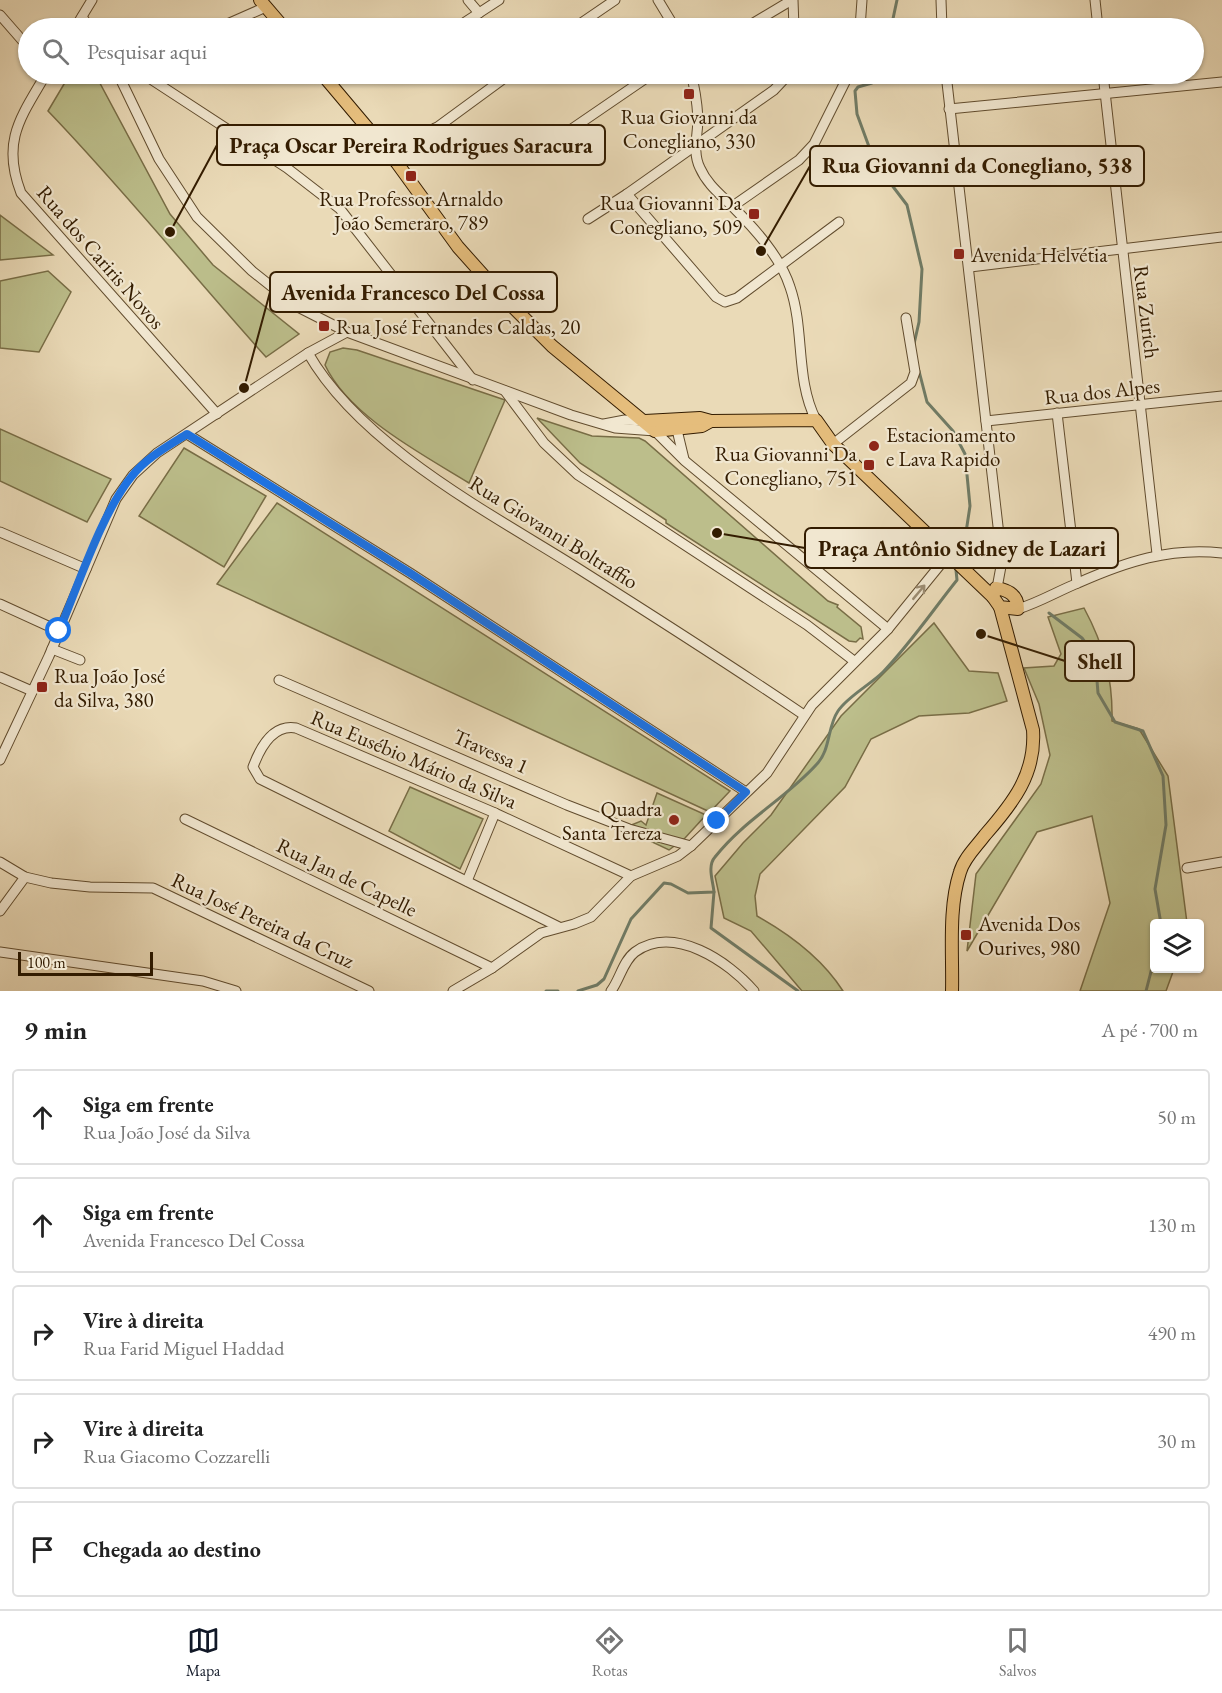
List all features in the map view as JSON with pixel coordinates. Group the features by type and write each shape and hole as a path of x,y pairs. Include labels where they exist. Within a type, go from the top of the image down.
{"main road":[{"path":"263,4 275,18"},
{"path":"330,84 394,159 458,247 500,294 552,346 655,431 700,418 711,421 816,420 834,444 974,578 1005,599 1005,634 1033,730 1034,748 1031,767 1019,788 994,825 968,856 960,871 954,909 952,991"},
{"path":"645,421 673,426"}],"street":[{"path":"82,17 92,0"},
{"path":"468,0 479,13"},
{"path":"471,18 500,0"},
{"path":"589,18 615,0"},
{"path":"658,0 669,18"},
{"path":"762,18 792,0 793,18"},
{"path":"861,18 862,0"},
{"path":"941,0 942,18"},
{"path":"1095,0 1097,18"},
{"path":"237,18 263,4"},
{"path":"0,15 18,36"},
{"path":"1204,84 1222,82"},
{"name":"Rua dos Cariris Novos","path":"40,84 19,119 13,146 12,169 21,193 217,414"},
{"path":"123,84 159,159 198,217 213,236 280,295 347,333 473,380 602,425 655,431 685,461 888,629"},
{"path":"158,84 287,168 340,208 473,380"},
{"path":"394,159 496,84"},
{"path":"541,150 637,84"},
{"path":"693,84 698,120 695,147 698,164 705,178 763,240 790,286 800,331 803,383 808,405 816,420"},
{"path":"588,219 695,147 780,84"},
{"path":"733,206 800,160 814,144 844,84"},
{"path":"947,84 970,267 1005,599 1040,602 1077,583 1157,554 1187,551 1222,553"},
{"name":"Rua Zurich","path":"1104,84 1157,554"},
{"path":"949,109 1201,84"},
{"path":"435,128 446,143"},
{"path":"627,194 717,297 725,302 737,298 839,222"},
{"path":"970,267 1222,237"},
{"path":"834,444 911,383 915,372 906,318"},
{"path":"1,756 52,649 116,499 133,475 157,453 308,353 347,333"},
{"name":"Rua Giovanni Boltraffio","path":"308,353 326,380 392,447 481,508 706,649 804,715"},
{"path":"505,391 544,443 578,475 807,625 854,661"},
{"name":"Rua dos Alpes","path":"986,421 1222,396"},
{"path":"1057,413 1077,583"},
{"path":"602,425 625,420 645,421"},
{"path":"673,426 685,461"},
{"path":"187,434 410,573 746,792"},
{"path":"0,532 86,569"},
{"path":"453,991 492,968 534,937 591,917 631,876 678,855 691,846 779,758 804,715 854,661 888,629 950,554"},
{"path":"0,604 59,631"},
{"path":"52,649 80,660"},
{"path":"0,677 32,691"},
{"name":"Travessa 1","path":"279,680 567,805 629,829 691,846"},
{"name":"Rua Eusébio Mário da Silva","path":"559,927 260,779 253,767 256,760 274,732 281,728 296,728 495,813 631,876"},
{"path":"466,881 495,813"},
{"name":"Rua Jan de Capelle","path":"185,819 492,968"},
{"name":"Rua José Pereira da Cruz","path":"0,862 25,877 90,887 153,888 369,991"},
{"path":"1187,868 1222,862"},
{"path":"0,911 25,877"},
{"path":"612,991 634,952 662,943 674,943 705,954 728,966 754,991"},
{"path":"0,952 204,981 236,991"}],"green space":[{"path":"64,84 100,84 170,214 213,265 299,334 266,357 104,171 48,111"},
{"path":"0,215 53,255 0,260"},
{"path":"48,271 71,292 39,352 0,348 0,281"},
{"path":"343,348 357,350 505,400 469,483 388,432 351,401 336,384 325,365 330,352"},
{"path":"537,418 592,436 639,438 645,441 828,601 838,605 837,607 861,627 863,639 860,638 856,642 849,641 666,523 666,520 580,463"},
{"path":"0,429 111,479 87,522 0,481"},
{"path":"184,448 266,496 224,567 139,516"},
{"path":"277,503 730,791 710,812 217,584"},
{"path":"1084,608 1097,635 1106,663 1111,691 1112,721 1139,729 1168,776 1186,919 1150,919 1150,973 1173,973 1166,991 1080,991 1110,903 1092,816 1037,832 967,951 976,874 1041,784 1050,755 1039,704 1024,668 1054,666 1061,654 1048,617"},
{"path":"934,623 969,671 998,673 1007,701 969,713 919,716 871,739 845,787 760,874 755,896 757,916 805,948 835,979 843,991 802,991 751,931 724,918 715,876 771,815 841,716"},
{"path":"410,787 483,819 460,869 389,831"},
{"name":"Quadra Santa Tereza","path":"657,793 706,815 685,838 669,850 631,832 629,826 641,821 646,825"}],"waterway":[{"path":"893,18 897,0"},
{"path":"868,84 858,87 855,91 857,114 875,163 907,205 922,269 919,322 914,344"},
{"path":"919,371 927,402 953,431 965,454 970,506 963,552"},
{"path":"578,991 597,985 604,979 631,919 664,883 688,893 714,892 711,865 715,857 739,832 816,765 827,746 832,724 838,711 847,700 883,672 903,650 957,580 956,570"},
{"path":"1049,613 1082,638 1095,656 1098,693 1115,722 1143,731 1163,776 1166,825 1155,889 1160,919"},
{"path":"714,892 711,928 798,991"},
{"path":"1146,991 1151,973"},
{"path":"546,991 558,991"}],"place":[{"name":"Rua Giovanni da Conegliano, 330","path":"689,94"},
{"name":"Rua Professor Arnaldo João Semeraro, 789","path":"411,176"},
{"name":"Rua Giovanni Da Conegliano, 509","path":"754,214"},
{"name":"Praça Oscar Pereira Rodrigues Saracura","path":"170,232"},
{"name":"Rua Giovanni da Conegliano, 538","path":"761,251"},
{"name":"Avenida Helvétia","path":"959,254"},
{"name":"Rua José Fernandes Caldas, 20","path":"324,326"},
{"name":"Avenida Francesco Del Cossa","path":"244,388"},
{"name":"Estacionamento e Lava Rapido","path":"874,446"},
{"name":"Rua Giovanni Da Conegliano, 751","path":"869,465"},
{"name":"Praça Antônio Sidney de Lazari","path":"717,533"},
{"name":"Shell","path":"981,634"},
{"name":"Rua João José da Silva, 380","path":"42,687"},
{"name":"Quadra Santa Tereza","path":"674,820"},
{"name":"Avenida Dos Ourives, 980","path":"966,935"}],"route":[{"path":"59,631 116,499 133,475 157,453 187,434 410,573 746,792 717,821"}]}
